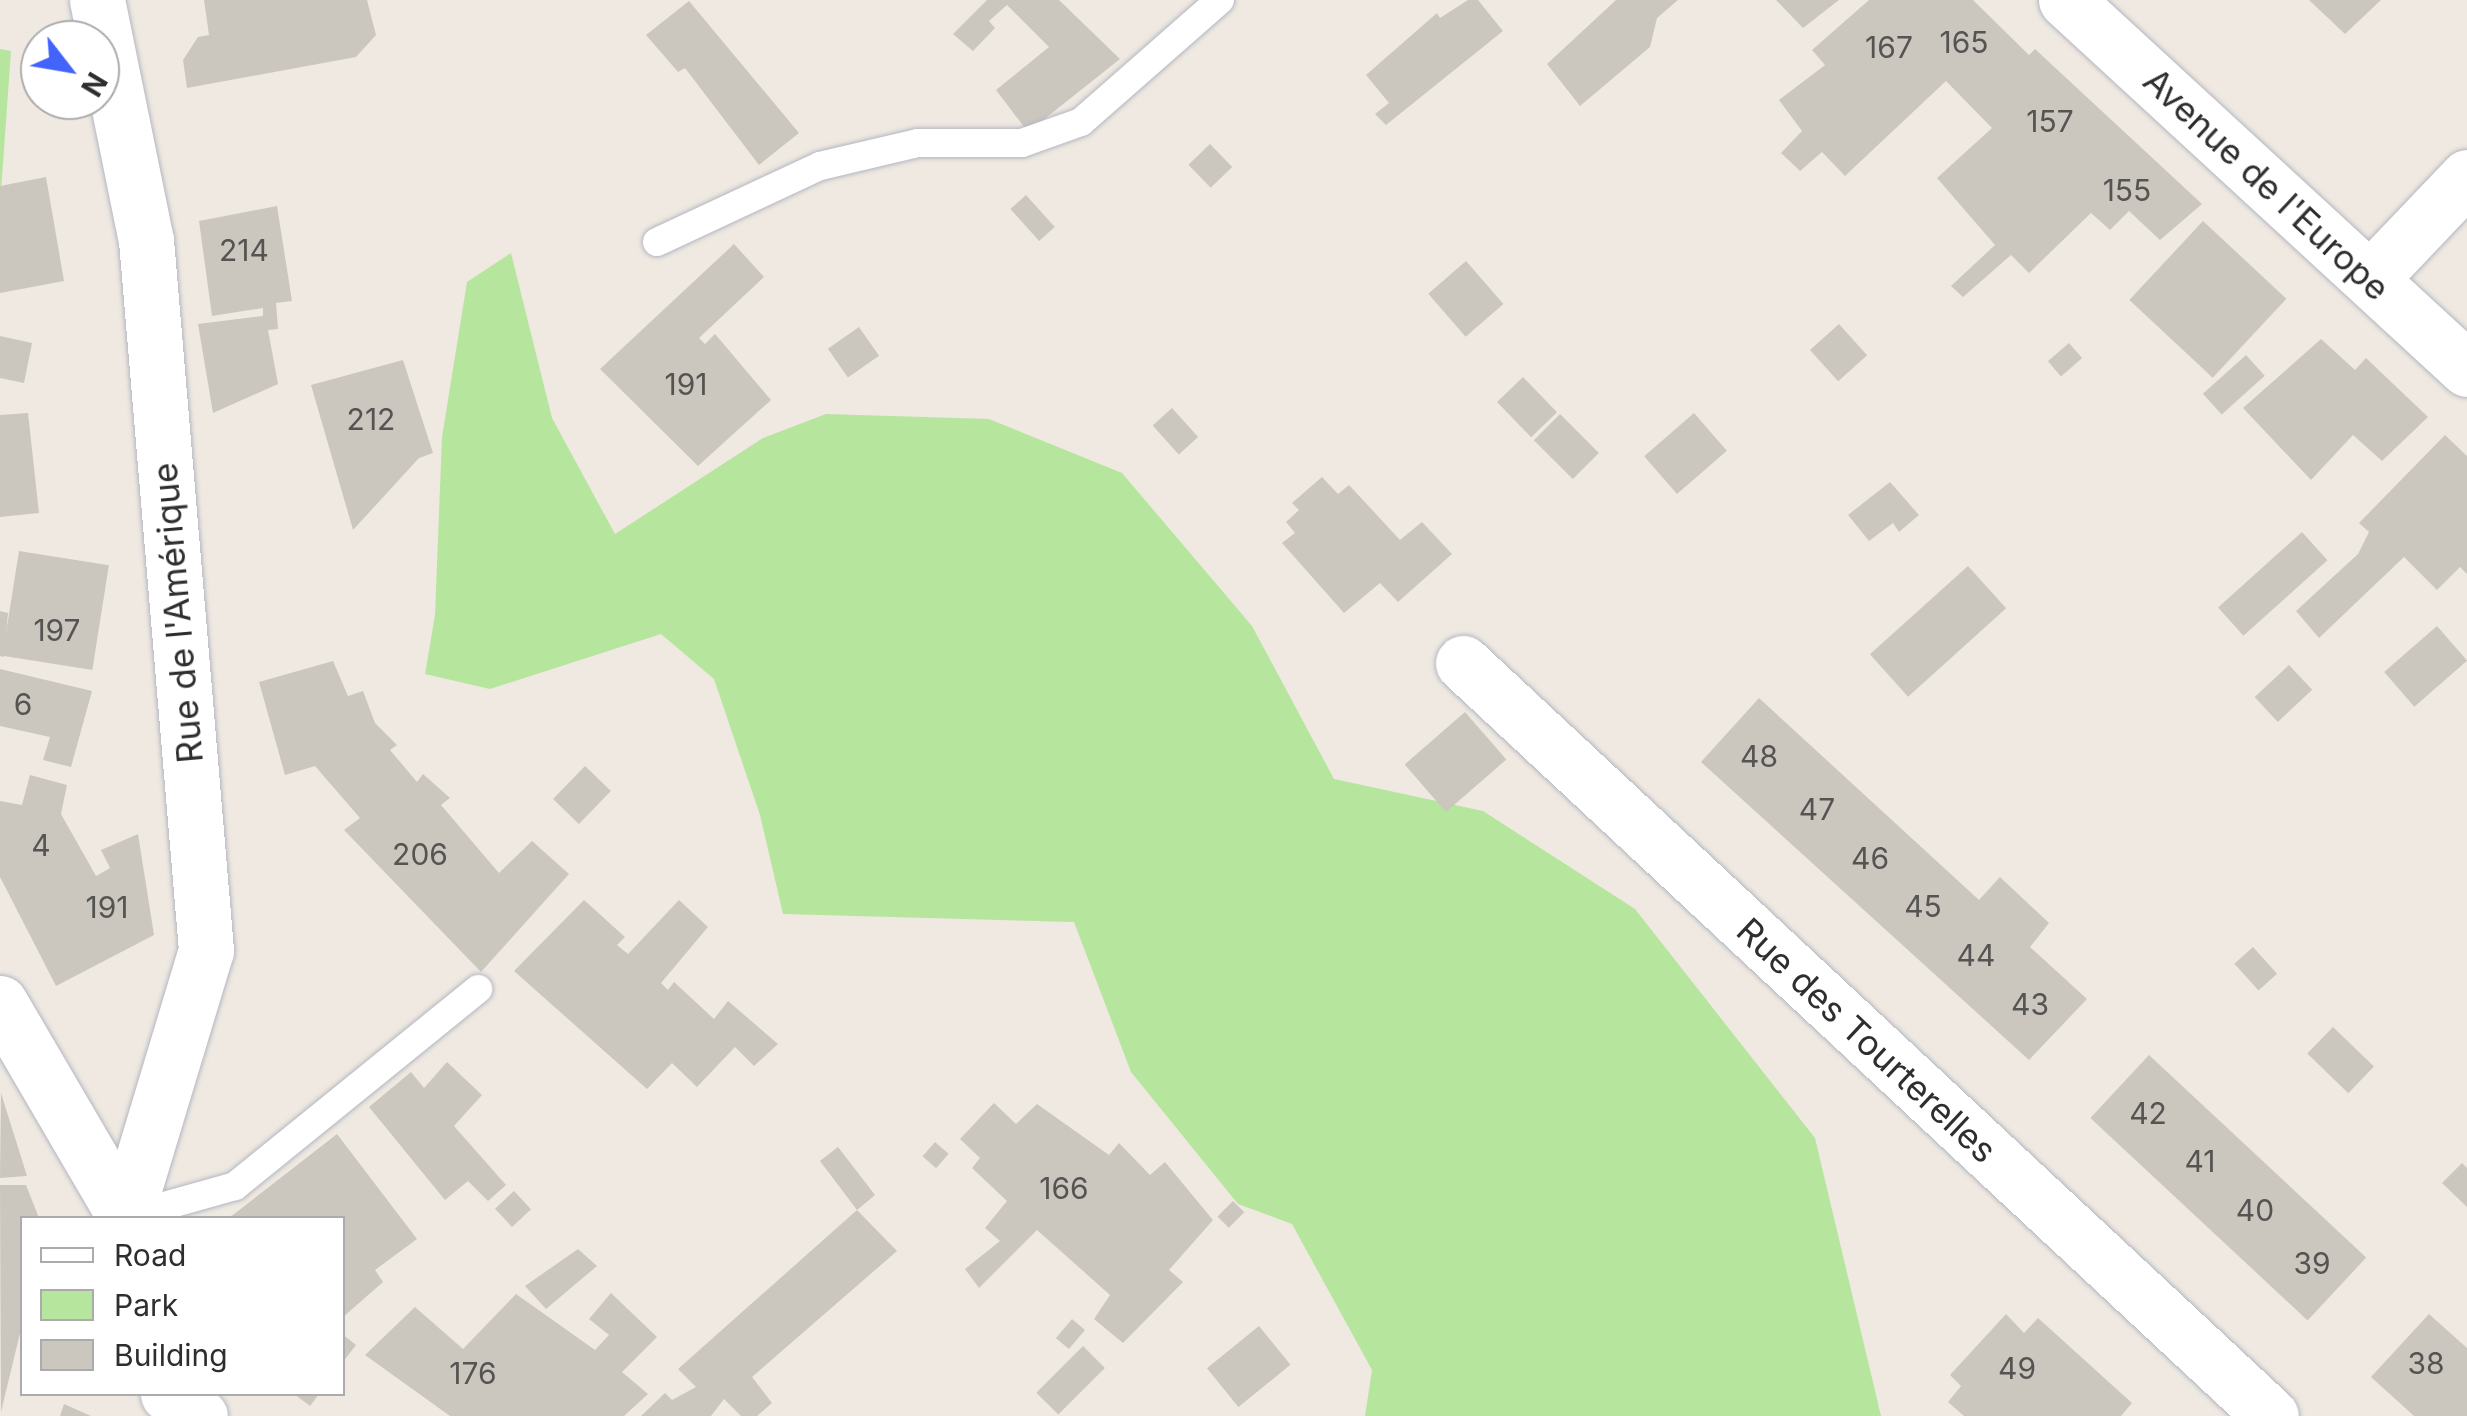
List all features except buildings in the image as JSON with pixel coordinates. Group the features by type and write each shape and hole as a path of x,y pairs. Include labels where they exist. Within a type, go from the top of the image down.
{"street":[{"name":"Rue de l'Amérique","path":"97,0 146,240 206,950 126,1216"},
{"name":"Avenue de l'Europe","path":"2066,0 2467,369"},
{"path":"2370,279 2467,177"},
{"name":"Rue des Tourterelles","path":"1463,663 2271,1416"},
{"path":"0,1002 124,1216"},
{"path":"171,1396 200,1416"}],"lane":[{"path":"657,242 820,166 918,143 1022,143 1081,122 1220,0"},
{"path":"132,1216 234,1186 478,989"}],"green space":[{"path":"0,49 11,51 0,205"},
{"path":"511,253 552,418 615,534 763,438 826,414 989,419 1122,473 1252,626 1334,779 1483,811 1635,909 1815,1138 1881,1416 1365,1416 1372,1370 1292,1224 1238,1204 1131,1072 1074,922 783,914 760,815 714,679 661,634 490,689 425,674 435,615 442,437 467,282"}]}
